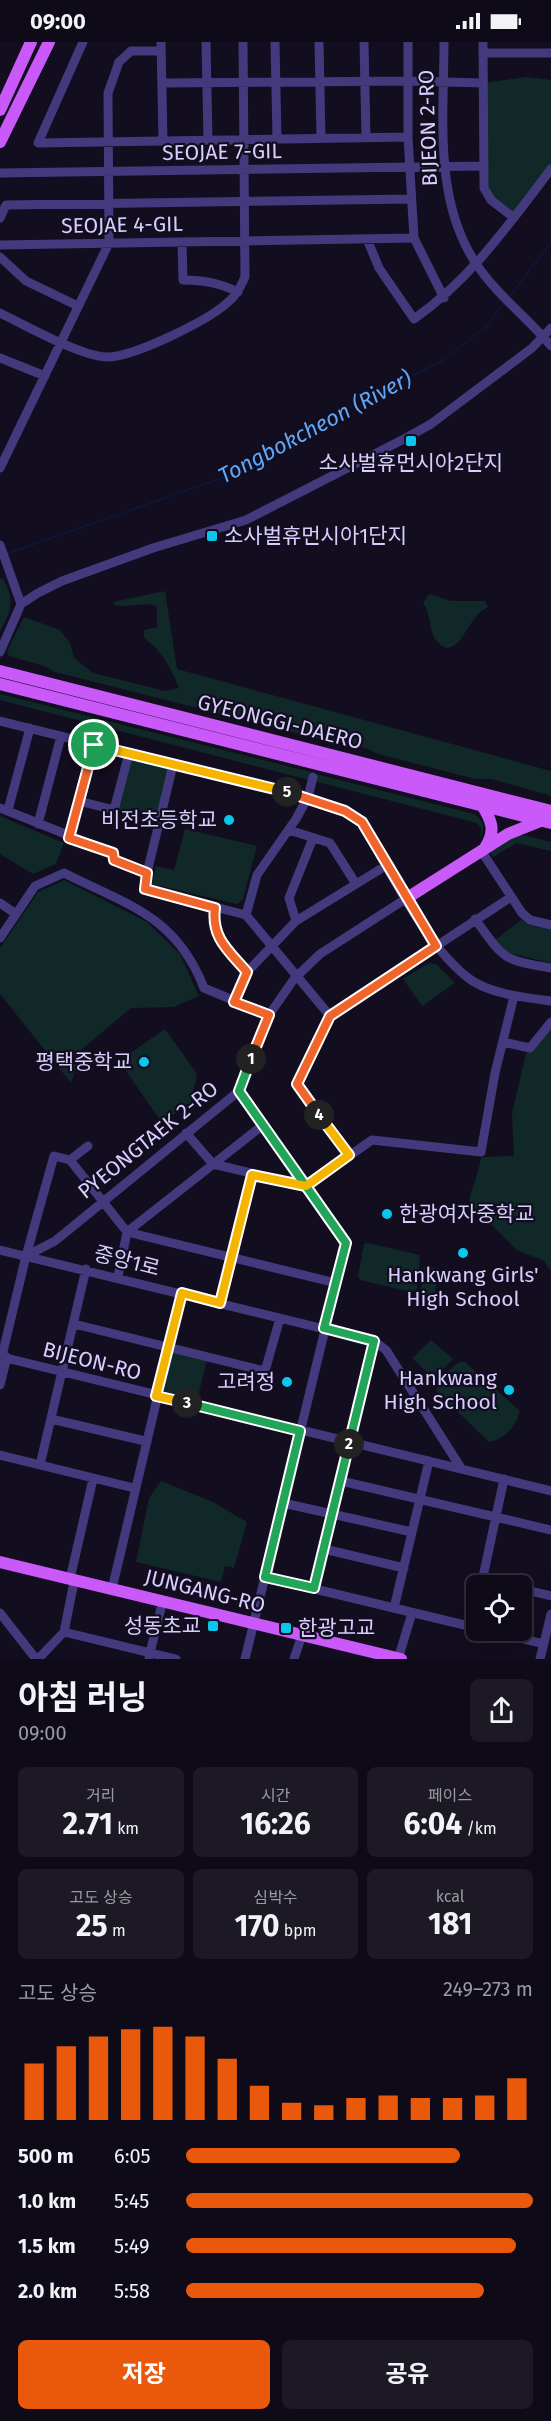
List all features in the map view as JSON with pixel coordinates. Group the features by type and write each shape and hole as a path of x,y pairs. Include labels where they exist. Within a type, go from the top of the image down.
{"main road":[{"path":"0,111 31,42"},
{"path":"0,142 49,42"},
{"name":"GYEONGGI-DAERO","path":"0,671 551,811"},
{"path":"0,684 548,820"},
{"path":"482,805 493,828 492,838 483,851"},
{"name":"PYEONGTAEK 2-RO","path":"407,898 508,834 548,820"},
{"name":"JUNGANG-RO","path":"0,1562 160,1608 254,1626 300,1641 376,1659"},
{"name":"JUNGANG-RO","path":"0,1569 112,1589 254,1626 399,1659"}],"street":[{"path":"83,42 38,143 408,137"},
{"path":"206,42 208,140"},
{"path":"0,313 87,353 106,357 129,353 191,326 225,305 238,292 245,277 243,42"},
{"path":"275,42 277,139"},
{"path":"319,42 321,138"},
{"path":"364,42 366,138"},
{"path":"408,42 408,137 414,238 444,298"},
{"name":"BIJEON 2-RO","path":"444,42 445,168 449,201 459,234 486,276 544,337"},
{"path":"483,42 484,188 491,200 514,218"},
{"path":"0,468 109,243 108,93 119,62 131,51 161,46 163,141"},
{"path":"483,53 551,53"},
{"path":"163,83 408,81 483,83"},
{"name":"SEOJAE 7-GIL","path":"0,173 484,166"},
{"path":"368,239 379,268 414,319 444,298 477,265 551,169"},
{"name":"SEOJAE 4-GIL","path":"0,218 6,205 411,199"},
{"name":"SEOJAE 4-GIL","path":"0,245 414,238"},
{"path":"182,242 183,280 205,280 238,292"},
{"path":"0,257 26,281 78,306"},
{"path":"0,652 21,604 62,581 153,548 246,520 404,439 431,424 544,337 551,328"},
{"path":"544,337 551,346"},
{"path":"0,358 45,376"},
{"path":"0,545 21,604"},
{"path":"0,721 308,797 345,811 362,822 436,946 472,981 514,996 551,1001"},
{"path":"30,728 4,809 69,838 113,853 114,860 147,873"},
{"path":"38,824 61,736"},
{"path":"69,838 94,745"},
{"path":"79,801 114,810 129,753"},
{"path":"173,765 145,889 246,915 330,1016"},
{"path":"246,915 257,875 289,830 308,797 313,777"},
{"path":"289,830 330,843 356,884"},
{"path":"296,921 289,898 313,838"},
{"path":"483,851 511,897 530,920 551,925"},
{"path":"234,1002 247,972 270,945 296,921 387,865"},
{"path":"0,938 35,886 64,873 150,916 178,940 204,988 269,1015"},
{"path":"349,1155 297,1084 330,1016 511,897"},
{"name":"PYEONGTAEK 2-RO","path":"26,1256 55,1241 239,1091 269,1015 296,977 320,954 407,898"},
{"path":"0,903 16,914"},
{"path":"215,908 213,925 218,937 247,972"},
{"path":"475,920 500,955 524,965 551,968"},
{"path":"186,1133 213,1164 306,1186 372,1140 481,1152 514,996"},
{"path":"503,1042 530,1048 551,1022"},
{"path":"239,1091 346,1243 245,1659"},
{"path":"118,1277 128,1232 263,1125"},
{"path":"70,1160 88,1146"},
{"path":"0,1385 3,1359 26,1256 54,1156 70,1160 128,1232 336,1283"},
{"path":"220,1303 252,1175"},
{"name":"중앙1로","path":"0,1250 86,1269 374,1341"},
{"path":"40,1466 86,1269"},
{"path":"112,1589 145,1441 182,1293"},
{"path":"74,1324 265,1371 280,1318"},
{"path":"314,1588 374,1341 386,1350 461,1468"},
{"name":"BIJEON-RO","path":"3,1359 62,1371 156,1396 551,1491"},
{"path":"51,1419 145,1441"},
{"path":"0,1455 134,1488"},
{"path":"394,1608 429,1461"},
{"path":"0,1613 37,1659 64,1632 93,1479"},
{"path":"483,1575 504,1479"},
{"path":"341,1481 551,1530"},
{"path":"283,1503 412,1532"},
{"path":"324,1549 404,1568"},
{"path":"265,1577 466,1625"},
{"path":"532,1591 551,1596"},
{"path":"150,1656 160,1608"},
{"path":"399,1659 412,1613"},
{"path":"540,1659 551,1614"},
{"path":"64,1632 150,1656 176,1659"},
{"path":"294,1659 300,1641"},
{"path":"532,1641 544,1644"}],"green space":[{"path":"527,77 551,80 551,169 514,218 484,188 483,83"},
{"path":"2,578 9,592 10,605 0,632 0,579"},
{"path":"165,591 177,669 551,771 551,796 492,779 475,779 378,754 366,748 316,738 55,672 44,666 9,656 7,651 24,617 60,630 70,643 74,658 93,673 165,691 179,688 165,660 144,638 144,630 157,627 157,606 147,604 119,606 114,605 113,602"},
{"path":"429,594 451,601 485,601 488,607 481,611 458,642 447,648 440,645 433,635 423,603"},
{"path":"0,694 311,772 309,780 0,700"},
{"path":"133,757 169,766 156,825 143,820 145,812 132,808 130,815 117,811 129,759"},
{"path":"316,774 474,814 480,819 483,831 480,839 481,828 477,823 314,781"},
{"path":"0,816 64,843 56,864 33,874 0,854"},
{"path":"185,829 257,846 243,899 237,904 152,884 156,866 174,870"},
{"path":"523,835 551,842 551,851 517,843 493,857 490,852 515,836"},
{"path":"64,880 147,922 180,954 199,996 174,1007 131,1008 82,1049 71,1083 0,994 0,948 38,892"},
{"path":"521,920 529,925 551,930 551,963 505,952 495,940"},
{"path":"429,963 436,964 455,983 422,1006 403,979"},
{"path":"551,1028 551,1272 544,1261 517,1250 469,1202 481,1157 514,1156 512,1113 526,1054"},
{"path":"165,1029 197,1074 191,1102 162,1123 119,1061"},
{"path":"364,1244 420,1255 417,1289 412,1292 360,1280 358,1276"},
{"path":"425,1266 440,1269 434,1296 420,1293"},
{"path":"431,1340 453,1359 434,1379 412,1358"},
{"path":"169,1351 207,1360 197,1400 160,1390"},
{"path":"459,1362 465,1362 520,1411 513,1427 500,1438 489,1442 436,1391 444,1374"},
{"path":"161,1481 213,1502 247,1522 234,1568 225,1566 221,1582 136,1562 149,1498"}],"waterway":[{"name":"Tongbokcheon (River)","path":"510,296 551,242"},
{"name":"Tongbokcheon (River)","path":"6,554 233,474 310,427 443,360 486,327 505,302"}],"place":[{"name":"소사벌휴먼시아2단지","path":"411,441"},
{"name":"소사벌휴먼시아1단지","path":"212,536"},
{"name":"비전초등학교","path":"229,820"},
{"name":"평택중학교","path":"144,1062"},
{"name":"한광여자중학교","path":"387,1214"},
{"name":"Hankwang Girls' High School","path":"463,1253"},
{"name":"고려정","path":"287,1382"},
{"name":"Hankwang High School","path":"509,1390"},
{"name":"성동초교","path":"213,1626"},
{"name":"한광고교","path":"286,1628"}],"route":[{"path":"94,745 69,838 113,853 114,860 147,873 145,889 215,908 213,925 218,937 247,972 234,1002 269,1015 239,1091 301,1178 306,1186 346,1243 324,1328 374,1341 314,1588 265,1577 300,1431 156,1396 182,1293 220,1303 252,1175 306,1186 349,1155 297,1084 330,1016 436,946 362,822 345,811 308,797 94,745"}]}
